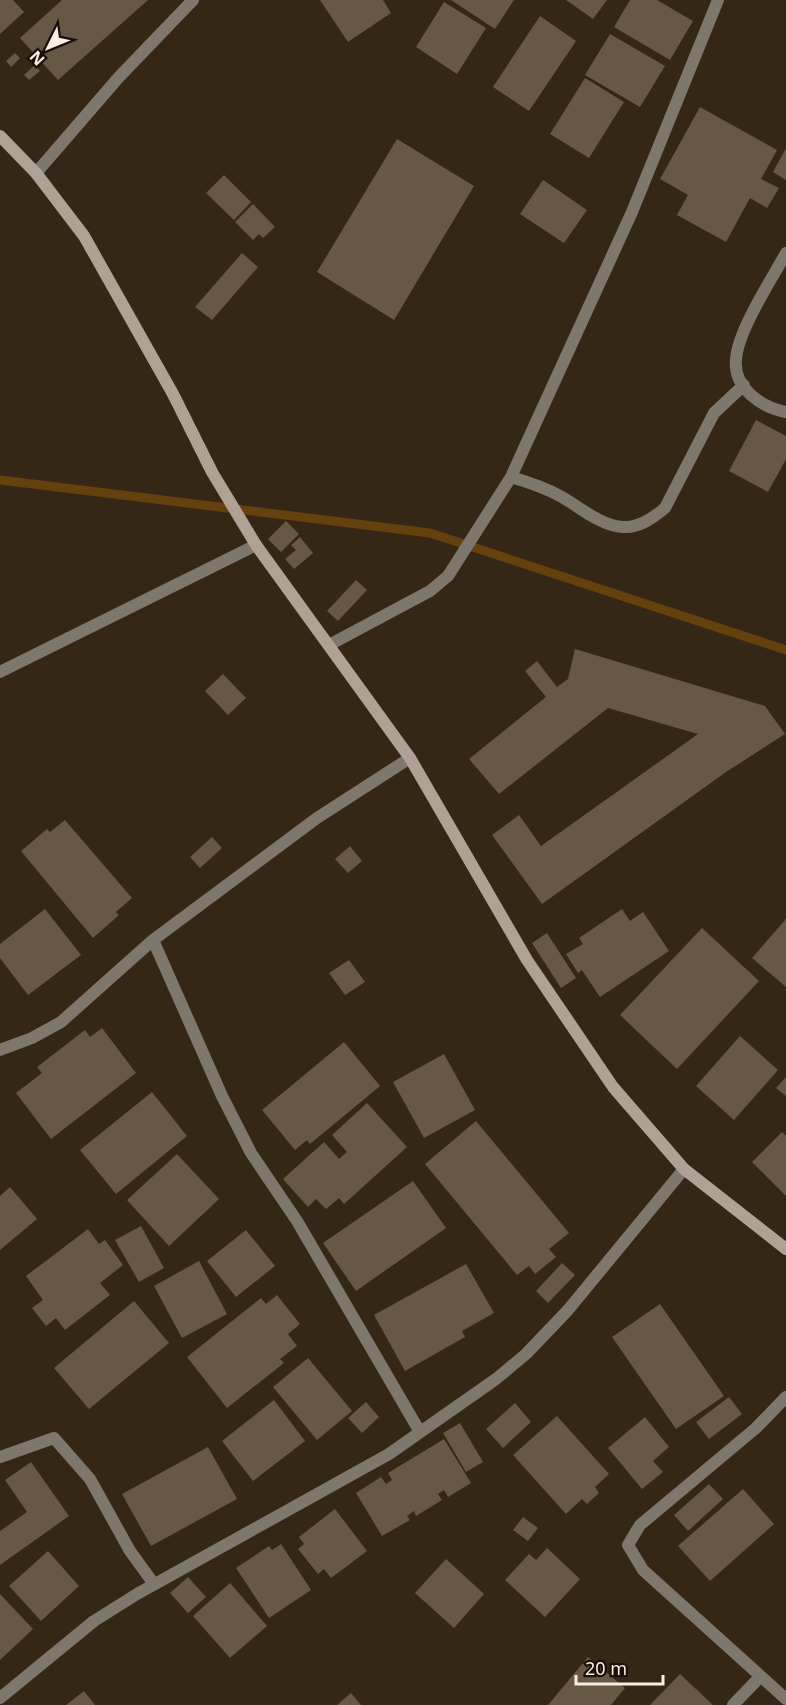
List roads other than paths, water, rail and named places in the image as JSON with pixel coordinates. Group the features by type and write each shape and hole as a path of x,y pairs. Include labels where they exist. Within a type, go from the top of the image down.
{"street":[{"path":"36,173 119,77 193,0"},
{"path":"329,645 430,591 448,576 511,477 632,212 718,0"},
{"path":"0,136 36,173 84,237 173,394 212,472 256,545 410,758 527,960 613,1087 684,1168 786,1249"},
{"path":"786,253 743,334 735,360 749,394 762,404 786,412"},
{"path":"511,477 541,486 602,520 621,527 635,526 651,519 664,508 714,413 744,385"},
{"path":"0,672 256,545"},
{"path":"0,1050 32,1038 61,1022 153,940 317,818 410,758"},
{"path":"153,940 222,1096 251,1154 297,1221 420,1432"},
{"path":"0,1698 94,1621 154,1584 389,1454 496,1379 526,1354 568,1310 684,1168"},
{"path":"786,1397 756,1428 640,1525 628,1545 643,1570 786,1699"},
{"path":"0,1458 54,1438 90,1479 129,1551 154,1584"},
{"path":"733,1705 760,1677"}],"waterway":[{"path":"0,480 430,533 786,650"}]}
